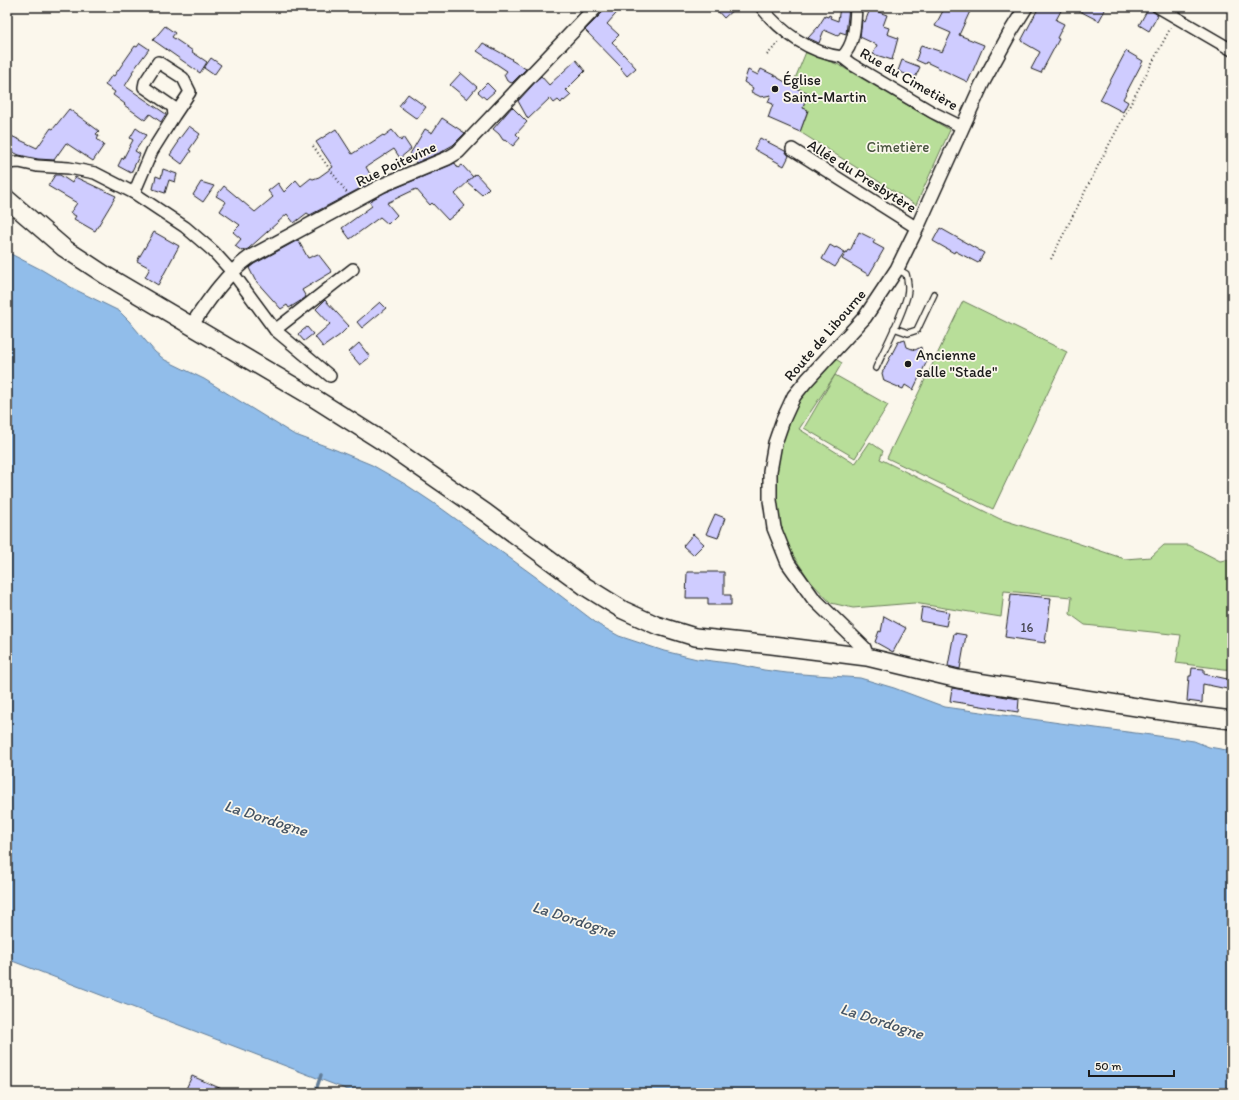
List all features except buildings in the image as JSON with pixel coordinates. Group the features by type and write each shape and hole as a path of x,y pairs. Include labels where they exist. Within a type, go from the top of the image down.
{"main road":[{"path":"7,199 64,248 106,275 314,398 382,441 486,513 586,587 623,610 656,626 695,637 867,657 958,679 1175,713 1232,720"}],"street":[{"name":"Rue Poitevine","path":"191,326 212,296 232,272 250,257 383,186 448,158 458,152 596,7"},
{"path":"762,7 778,26 803,44 829,55 842,57 847,52 851,43 854,31 856,7"},
{"name":"Route de Libourne","path":"867,657 864,648 813,598 788,563 774,528 770,500 770,471 775,443 783,420 794,396 865,317 897,269 982,84 1026,7"},
{"path":"1158,7 1232,50"},
{"name":"Rue du Cimetière","path":"842,57 851,64 932,112 962,127"},
{"path":"134,194 152,151 190,92 183,78 158,62 144,82 144,87 174,107 174,116"},
{"name":"Allée du Presbytère","path":"792,149 917,228"},
{"path":"7,164 20,162 37,166 69,168 95,173 134,194 185,227 213,250 232,272 275,330 330,376"},
{"path":"275,330 353,268"}],"lane":[{"path":"876,368 907,295 908,282 906,274 897,269"},
{"path":"894,328 908,333 917,330 934,294"}],"path":[{"path":"1052,258 1100,162 1176,17"},
{"path":"767,55 788,33"},
{"path":"313,146 353,202"}],"green space":[{"name":"Cimetière","path":"806,52 839,65 950,130 916,205 800,132 808,111 801,107 805,92 792,86"},
{"path":"963,301 1067,352 993,509 887,458"},
{"path":"834,358 842,363 799,429 855,464 870,442 883,451 880,459 1000,519 1125,559 1151,557 1164,545 1189,545 1220,561 1232,559 1232,670 1176,663 1181,635 1085,625 1070,614 1072,597 1004,591 1001,617 914,603 853,608 831,603 810,581 789,549 779,521 774,480 779,449 787,423 805,392"},
{"path":"835,375 888,405 855,458 804,428"}],"water":[{"name":"La Dordogne","path":"7,252 74,289 119,311 155,352 165,360 204,379 293,434 372,465 405,484 540,580 599,625 619,636 664,651 697,659 787,673 860,678 894,688 945,707 1194,741 1209,747 1232,751 1232,1093 356,1093 7,959"}],"waterway":[{"path":"315,1093 321,1075"}],"place":[{"name":"Église Saint-Martin","path":"775,89"},
{"name":"Ancienne salle \"Stade\"","path":"908,364"}]}
